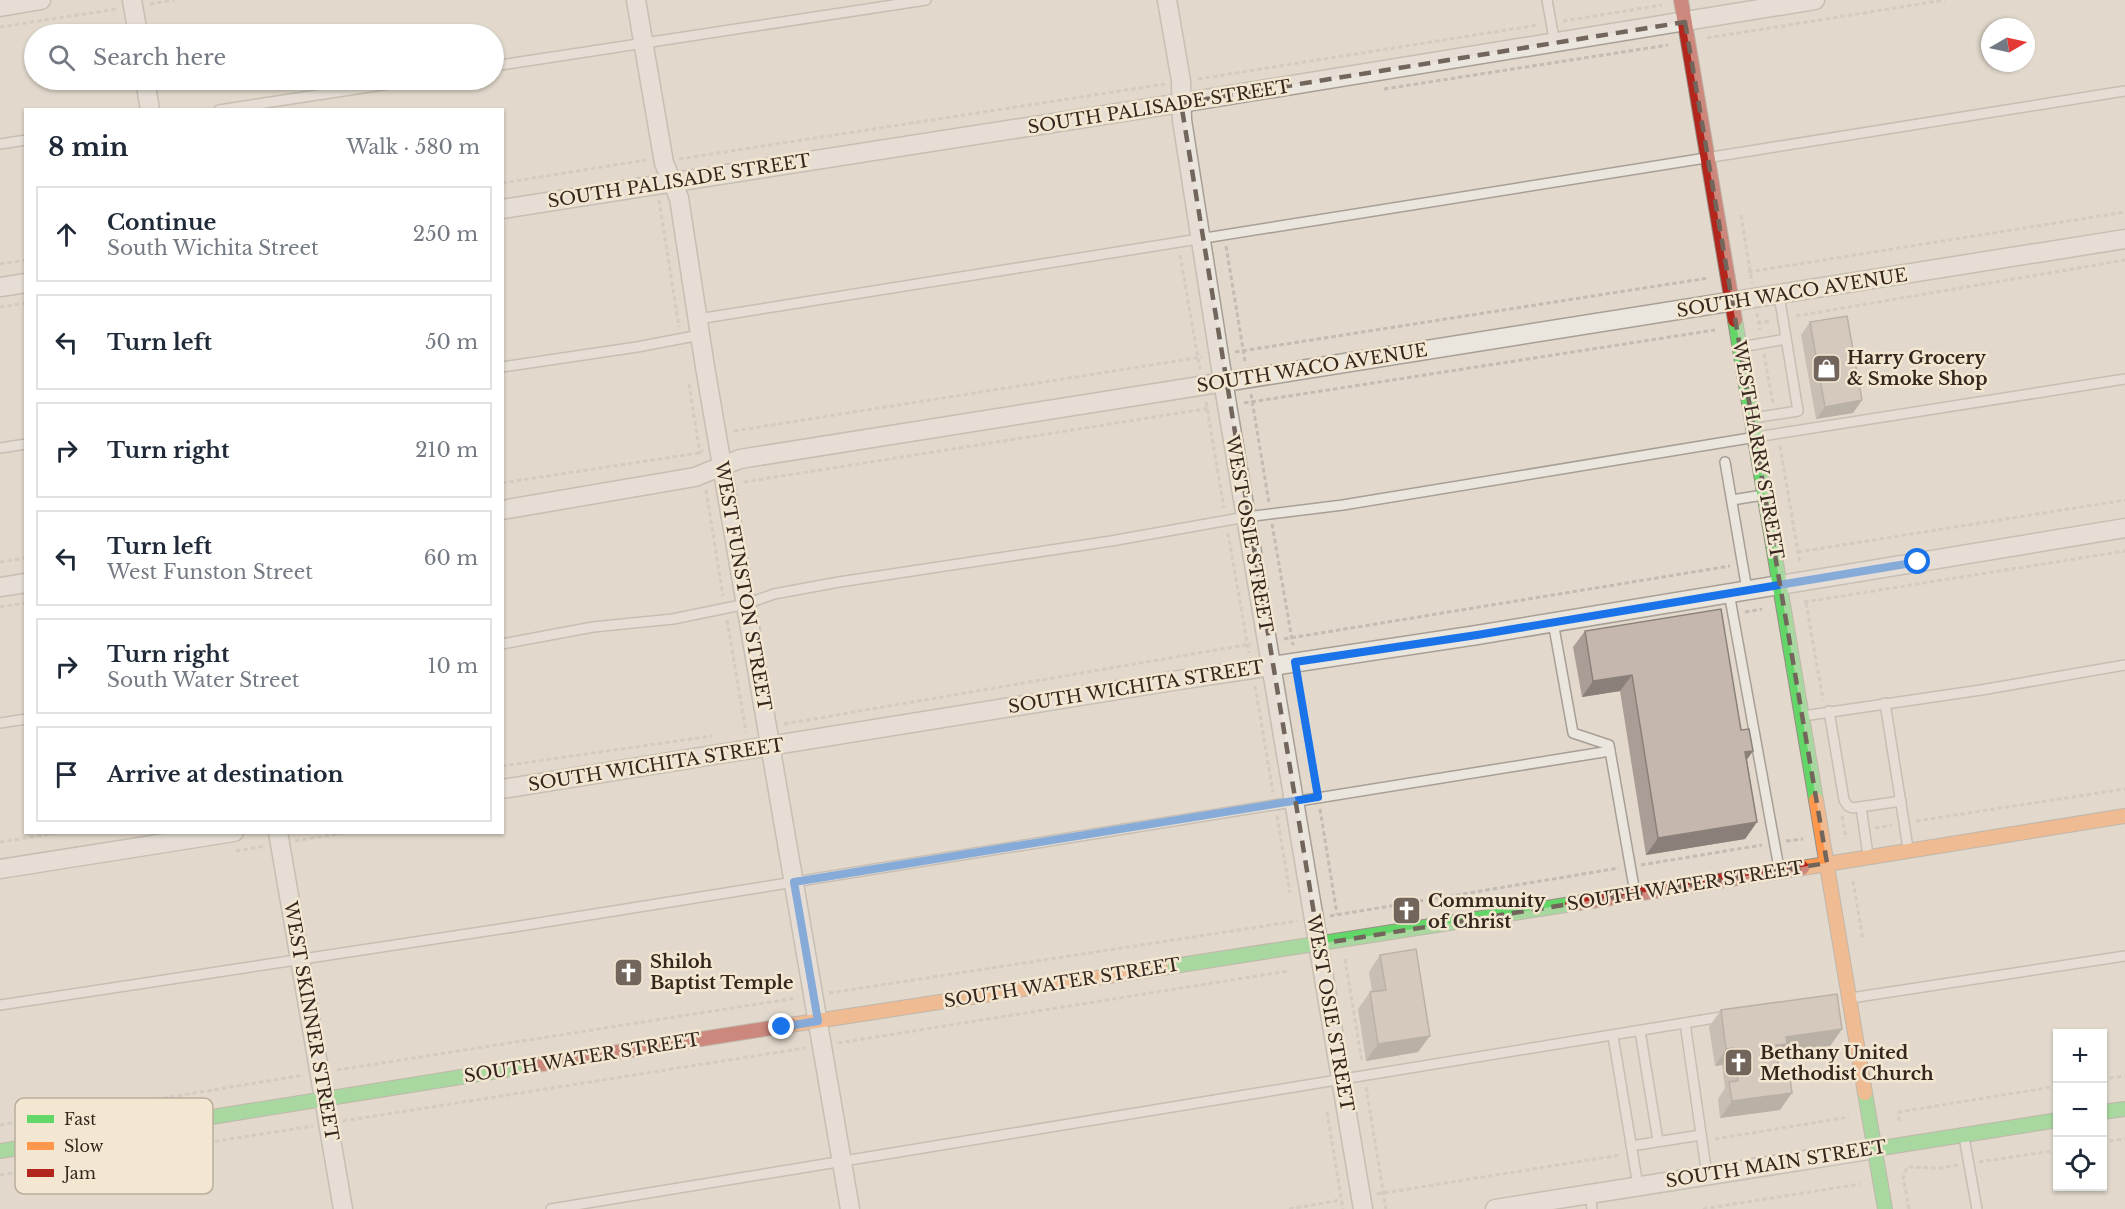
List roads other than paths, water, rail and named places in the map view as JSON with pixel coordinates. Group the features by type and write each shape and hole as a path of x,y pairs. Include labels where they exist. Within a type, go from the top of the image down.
{"street":[{"path":"0,7 41,0"},
{"name":"WEST FUNSTON STREET","path":"636,0 664,160 679,198 722,466 850,1209"},
{"name":"WEST OSIE STREET","path":"1167,0 1181,81 1182,120 1223,381 1363,1203"},
{"name":"WEST HARRY STREET","path":"1681,0 1803,716 1827,863 1845,999 1885,1209"},
{"name":"SOUTH PALISADE STREET","path":"504,208 1555,44 1815,0"},
{"path":"132,3 136,24"},
{"path":"147,90 150,108"},
{"name":"SOUTH WACO AVENUE","path":"504,510 695,477 740,459 2125,239"},
{"path":"0,287 24,283"},
{"name":"SOUTH WICHITA STREET","path":"504,789 1553,622 2125,528"},
{"path":"0,587 24,583"},
{"name":"SOUTH WATER STREET","path":"213,1117 2125,816"},
{"path":"0,869 221,834"},
{"name":"WEST SKINNER STREET","path":"278,834 343,1209"},
{"path":"2107,1111 2125,1109"},
{"name":"SOUTH MAIN STREET","path":"1495,1209 1591,1201 1638,1186 2053,1120"},
{"name":"SOUTH WATER STREET","path":"0,1151 15,1149"}],"lane":[{"path":"504,65 926,0"},
{"path":"1547,0 1555,44"},
{"path":"232,108 350,90"},
{"path":"504,367 637,347 699,327 1177,242 1201,240 2125,91"},
{"path":"0,144 24,140"},
{"path":"1753,418 1798,411 1779,295"},
{"path":"1741,347 1786,339"},
{"path":"504,644 593,627 673,619 746,604 785,592 2125,379"},
{"path":"0,448 24,444"},
{"path":"1725,462 1747,590"},
{"path":"1732,500 1766,495"},
{"path":"1729,593 1780,871"},
{"path":"1553,622 1573,733 1608,745 1610,751 1635,894"},
{"path":"1803,716 2125,666"},
{"path":"1886,703 1908,850"},
{"path":"1829,711 1844,800 1848,806 1853,808 1901,801"},
{"path":"0,723 24,719"},
{"path":"0,1005 794,882 1610,751"},
{"path":"1861,807 1869,857"},
{"path":"1845,999 2125,956"},
{"path":"551,1209 1740,1014"},
{"path":"1686,1023 1707,1175"},
{"path":"1640,1031 1658,1142"},
{"path":"1613,1036 1638,1186"},
{"path":"1964,1134 1977,1209"},
{"path":"1632,1149 1658,1142 1702,1138"}],"place":[{"name":"Harry Grocery & Smoke Shop","path":"1826,368"},
{"name":"Community of Christ","path":"1407,911"},
{"name":"Shiloh Baptist Temple","path":"629,972"},
{"name":"Bethany United Methodist Church","path":"1739,1063"}]}
